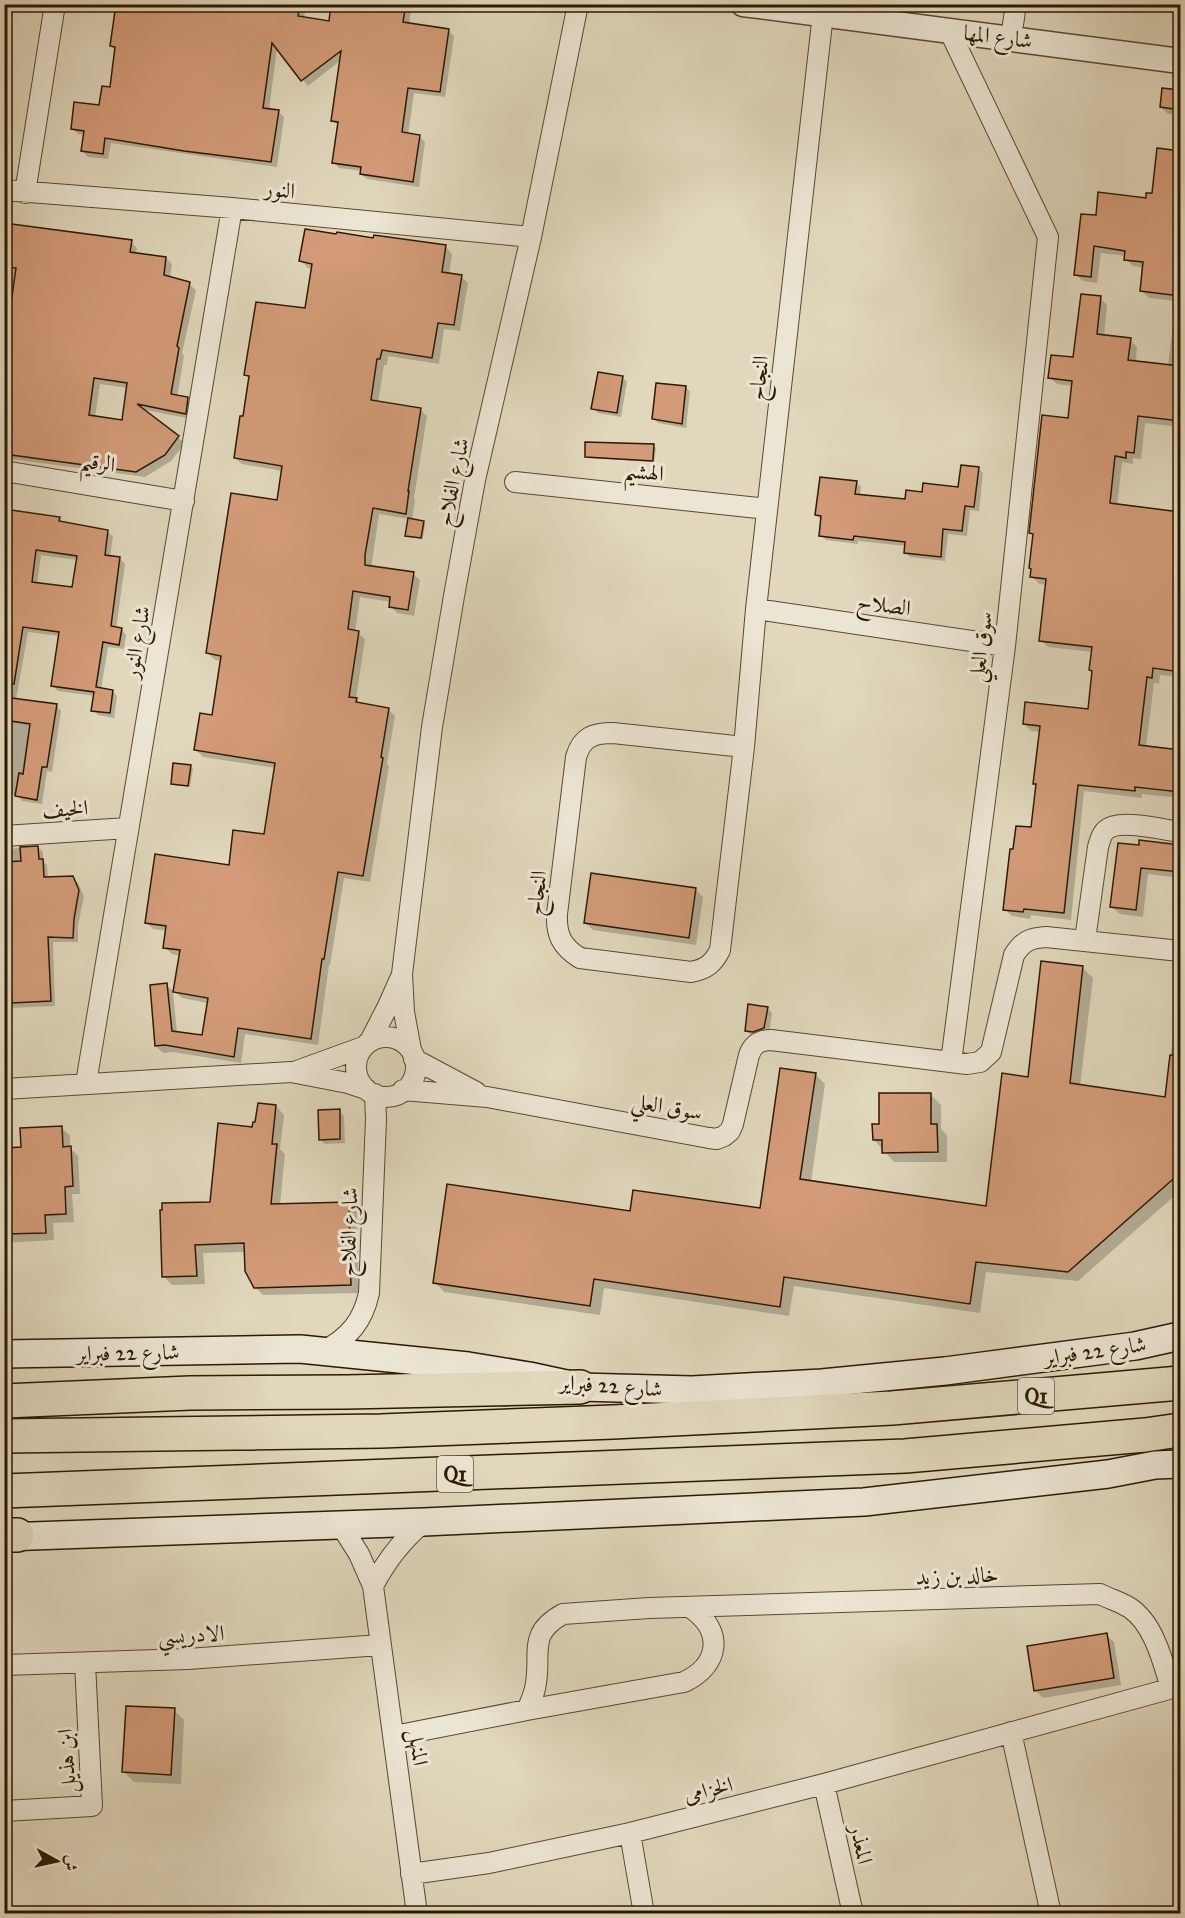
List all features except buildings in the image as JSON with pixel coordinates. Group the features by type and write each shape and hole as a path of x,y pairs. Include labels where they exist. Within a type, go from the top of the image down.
{"highway":[{"name":"شارع 22 فبراير","path":"4,1436 381,1431 613,1422 892,1408 1180,1383"},
{"path":"4,1401 190,1393 580,1387"},
{"name":"Q1","path":"4,1491 905,1456 1180,1430"}],"main road":[{"path":"1087,1352 1145,1337 1180,1323"},
{"name":"شارع 22 فبراير","path":"4,1354 323,1350 468,1366 580,1387 692,1390 822,1383 945,1371 1135,1346 1180,1336"},
{"path":"1135,1346 1180,1348"},
{"path":"9,1536 424,1522 864,1502 1168,1465 1180,1454"},
{"path":"1108,1474 1180,1482"}],"street":[{"path":"25,193 55,4"},
{"name":"شارع الفلاح","path":"412,1054 404,1012 402,974 432,728 476,480 531,237 578,4"},
{"name":"شارع المها","path":"743,4 1180,61"},
{"path":"1011,38 1016,4"},
{"name":"النجاح","path":"744,747 613,733 593,735 585,740 576,757 557,914 556,928 560,940 569,951 580,958 691,972 704,970 714,962 720,950 744,747 756,609 823,15"},
{"name":"سوق العلي","path":"948,30 1048,237 1005,646 951,1062"},
{"name":"النور","path":"4,190 232,208 531,237"},
{"name":"شارع النور","path":"86,1083 232,208"},
{"name":"الرقيم","path":"4,471 184,501"},
{"name":"الهشيم","path":"515,482 767,509"},
{"name":"الصلاح","path":"756,609 1005,646"},
{"path":"1085,940 1098,847 1106,830 1115,825 1124,824 1180,832"},
{"name":"الخيف","path":"4,836 128,828"},
{"name":"سوق العلي","path":"403,1090 487,1097 717,1139 724,1136 733,1124 749,1055 757,1043 764,1040 967,1064 980,1062 991,1052 1014,955 1021,944 1033,938 1085,940 1180,951"},
{"name":"شارع الفلاح","path":"367,1044 402,974"},
{"path":"4,1089 291,1072 327,1061 381,1037 392,1037 403,1042 412,1054 416,1068 410,1084 392,1096 370,1092 348,1083 291,1072"},
{"path":"367,1044 358,1055 356,1064 360,1082 370,1092"},
{"name":"سوق العلي","path":"412,1054 487,1097"},
{"name":"شارع الفلاح","path":"323,1350 337,1344 354,1328 366,1308 369,1293 376,1131 370,1092"},
{"path":"373,1586 385,1564 400,1545 424,1522"},
{"name":"المنهل","path":"340,1524 359,1554 373,1586 417,1914"},
{"name":"خالد بن زيد","path":"527,1710 536,1685 537,1643 542,1630 551,1621 563,1614 691,1608 1100,1594 1132,1609 1147,1626 1176,1687"},
{"path":"394,1736 684,1682 697,1676 707,1667 713,1654 714,1640 710,1627 702,1616 691,1608"},
{"name":"الادريسي","path":"4,1665 188,1659 380,1645"},
{"name":"ابن هذيل","path":"4,1811 92,1806 85,1663"},
{"name":"الخزامى","path":"411,1874 489,1863 630,1833 825,1784 1176,1687"},
{"path":"1011,1732 1051,1914"},
{"name":"المعذر","path":"825,1784 853,1914"},
{"path":"630,1833 644,1914"}]}
